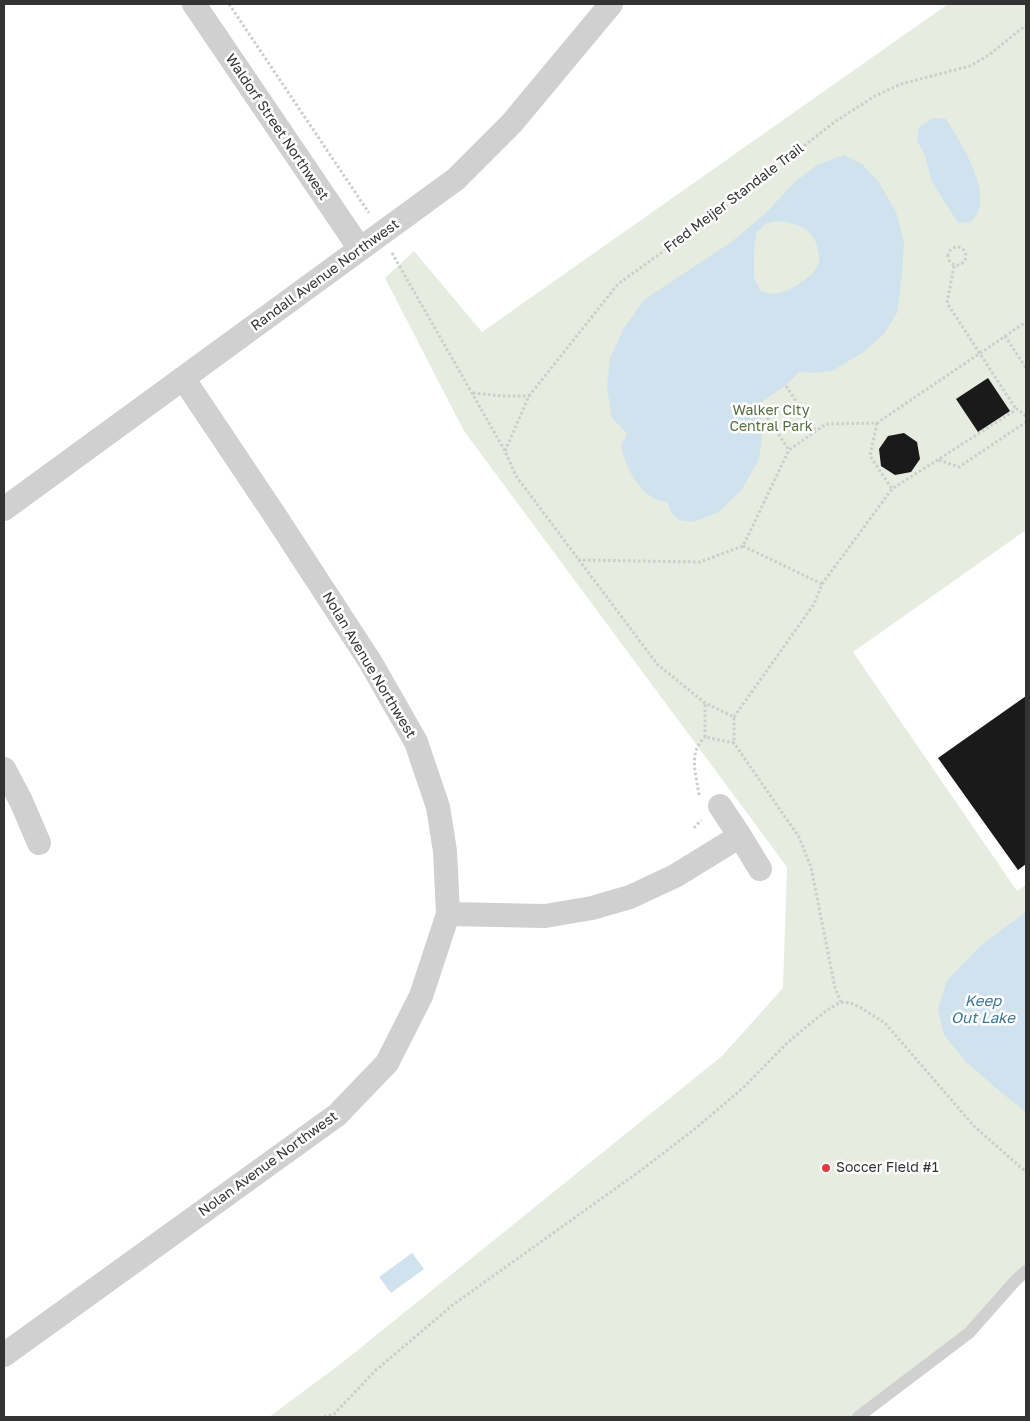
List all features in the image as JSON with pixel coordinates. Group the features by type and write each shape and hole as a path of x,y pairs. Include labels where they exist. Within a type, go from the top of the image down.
{"street":[{"name":"Waldorf Street Northwest","path":"194,4 360,249"},
{"name":"Randall Avenue Northwest","path":"4,509 456,179 512,123 611,4"},
{"name":"Nolan Avenue Northwest","path":"4,1355 337,1115 387,1064 421,996 448,914 445,851 438,807 416,742 371,664 276,517 182,378"},
{"path":"4,769 21,801 39,843"},
{"path":"712,812 740,836 760,869"},
{"path":"448,914 545,916 592,908 630,897 675,876 740,836"}],"lane":[{"path":"858,1417 969,1333 1026,1271"}],"path":[{"name":"Fred Meijer Standale Trail","path":"505,451 529,396 618,284 729,204 836,121 867,101 901,84 970,66 989,55 1026,25"},
{"path":"955,247 961,247 966,254 965,261 958,266 954,266 947,257 948,252 955,247"},
{"path":"954,266 948,303 1016,409 1026,416"},
{"path":"578,560 700,562 743,546 789,450 826,424 877,423 1026,322"},
{"path":"1005,336 1026,368"},
{"path":"786,386 815,430"},
{"path":"529,396 473,393 505,451 516,476 656,664 705,703 734,716"},
{"path":"759,405 789,450"},
{"path":"841,1002 835,988 811,867 799,837 734,743 734,716 814,604 822,584 892,489 1016,409"},
{"path":"939,460 959,467 1026,422"},
{"path":"877,423 870,456 892,489"},
{"path":"743,546 822,584"},
{"path":"699,796 694,752 698,742 704,737 705,703"},
{"path":"704,737 734,743"},
{"path":"694,828 712,812"},
{"path":"324,1417 335,1416 376,1370 454,1304 676,1144 744,1087 788,1042 827,1010 841,1002 862,1008 885,1023 974,1126 1026,1172"}],"green space":[{"name":"Walker City Central Park","path":"948,4 1026,4 1026,530 853,652 1017,891 1026,885 1026,1271 969,1333 858,1417 269,1417 343,1362 722,1056 783,988 787,867 464,431 385,278 414,251 482,332"}],"water":[{"path":"933,118 946,119 976,174 980,198 978,210 971,222 958,223 931,180 925,155 917,141 919,127"},
{"path":"844,155 862,164 878,181 896,212 904,242 897,313 884,334 862,353 832,371 799,372 786,385 759,404 755,408 764,423 759,459 741,491 717,513 692,522 679,520 672,514 667,502 654,498 641,487 625,460 621,446 627,433 612,418 607,387 610,358 624,328 645,299 730,243 764,215 795,182 817,165","holes":["776,221 798,225 809,232 816,244 819,262 812,274 799,284 785,291 772,294 761,291 754,278 756,233 765,224"]},
{"name":"Keep Out Lake","path":"1026,912 1026,1112 966,1062 944,1035 938,1008 947,981 979,947"},
{"path":"412,1253 424,1269 391,1293 379,1277"}],"building":[{"path":"988,378 1010,411 978,432 956,399"},
{"path":"904,433 917,442 920,459 911,472 895,475 881,466 879,449 888,436"},
{"path":"1026,696 1026,864 1018,870 938,758"}],"place":[{"name":"Soccer Field #1","path":"826,1168"}]}
